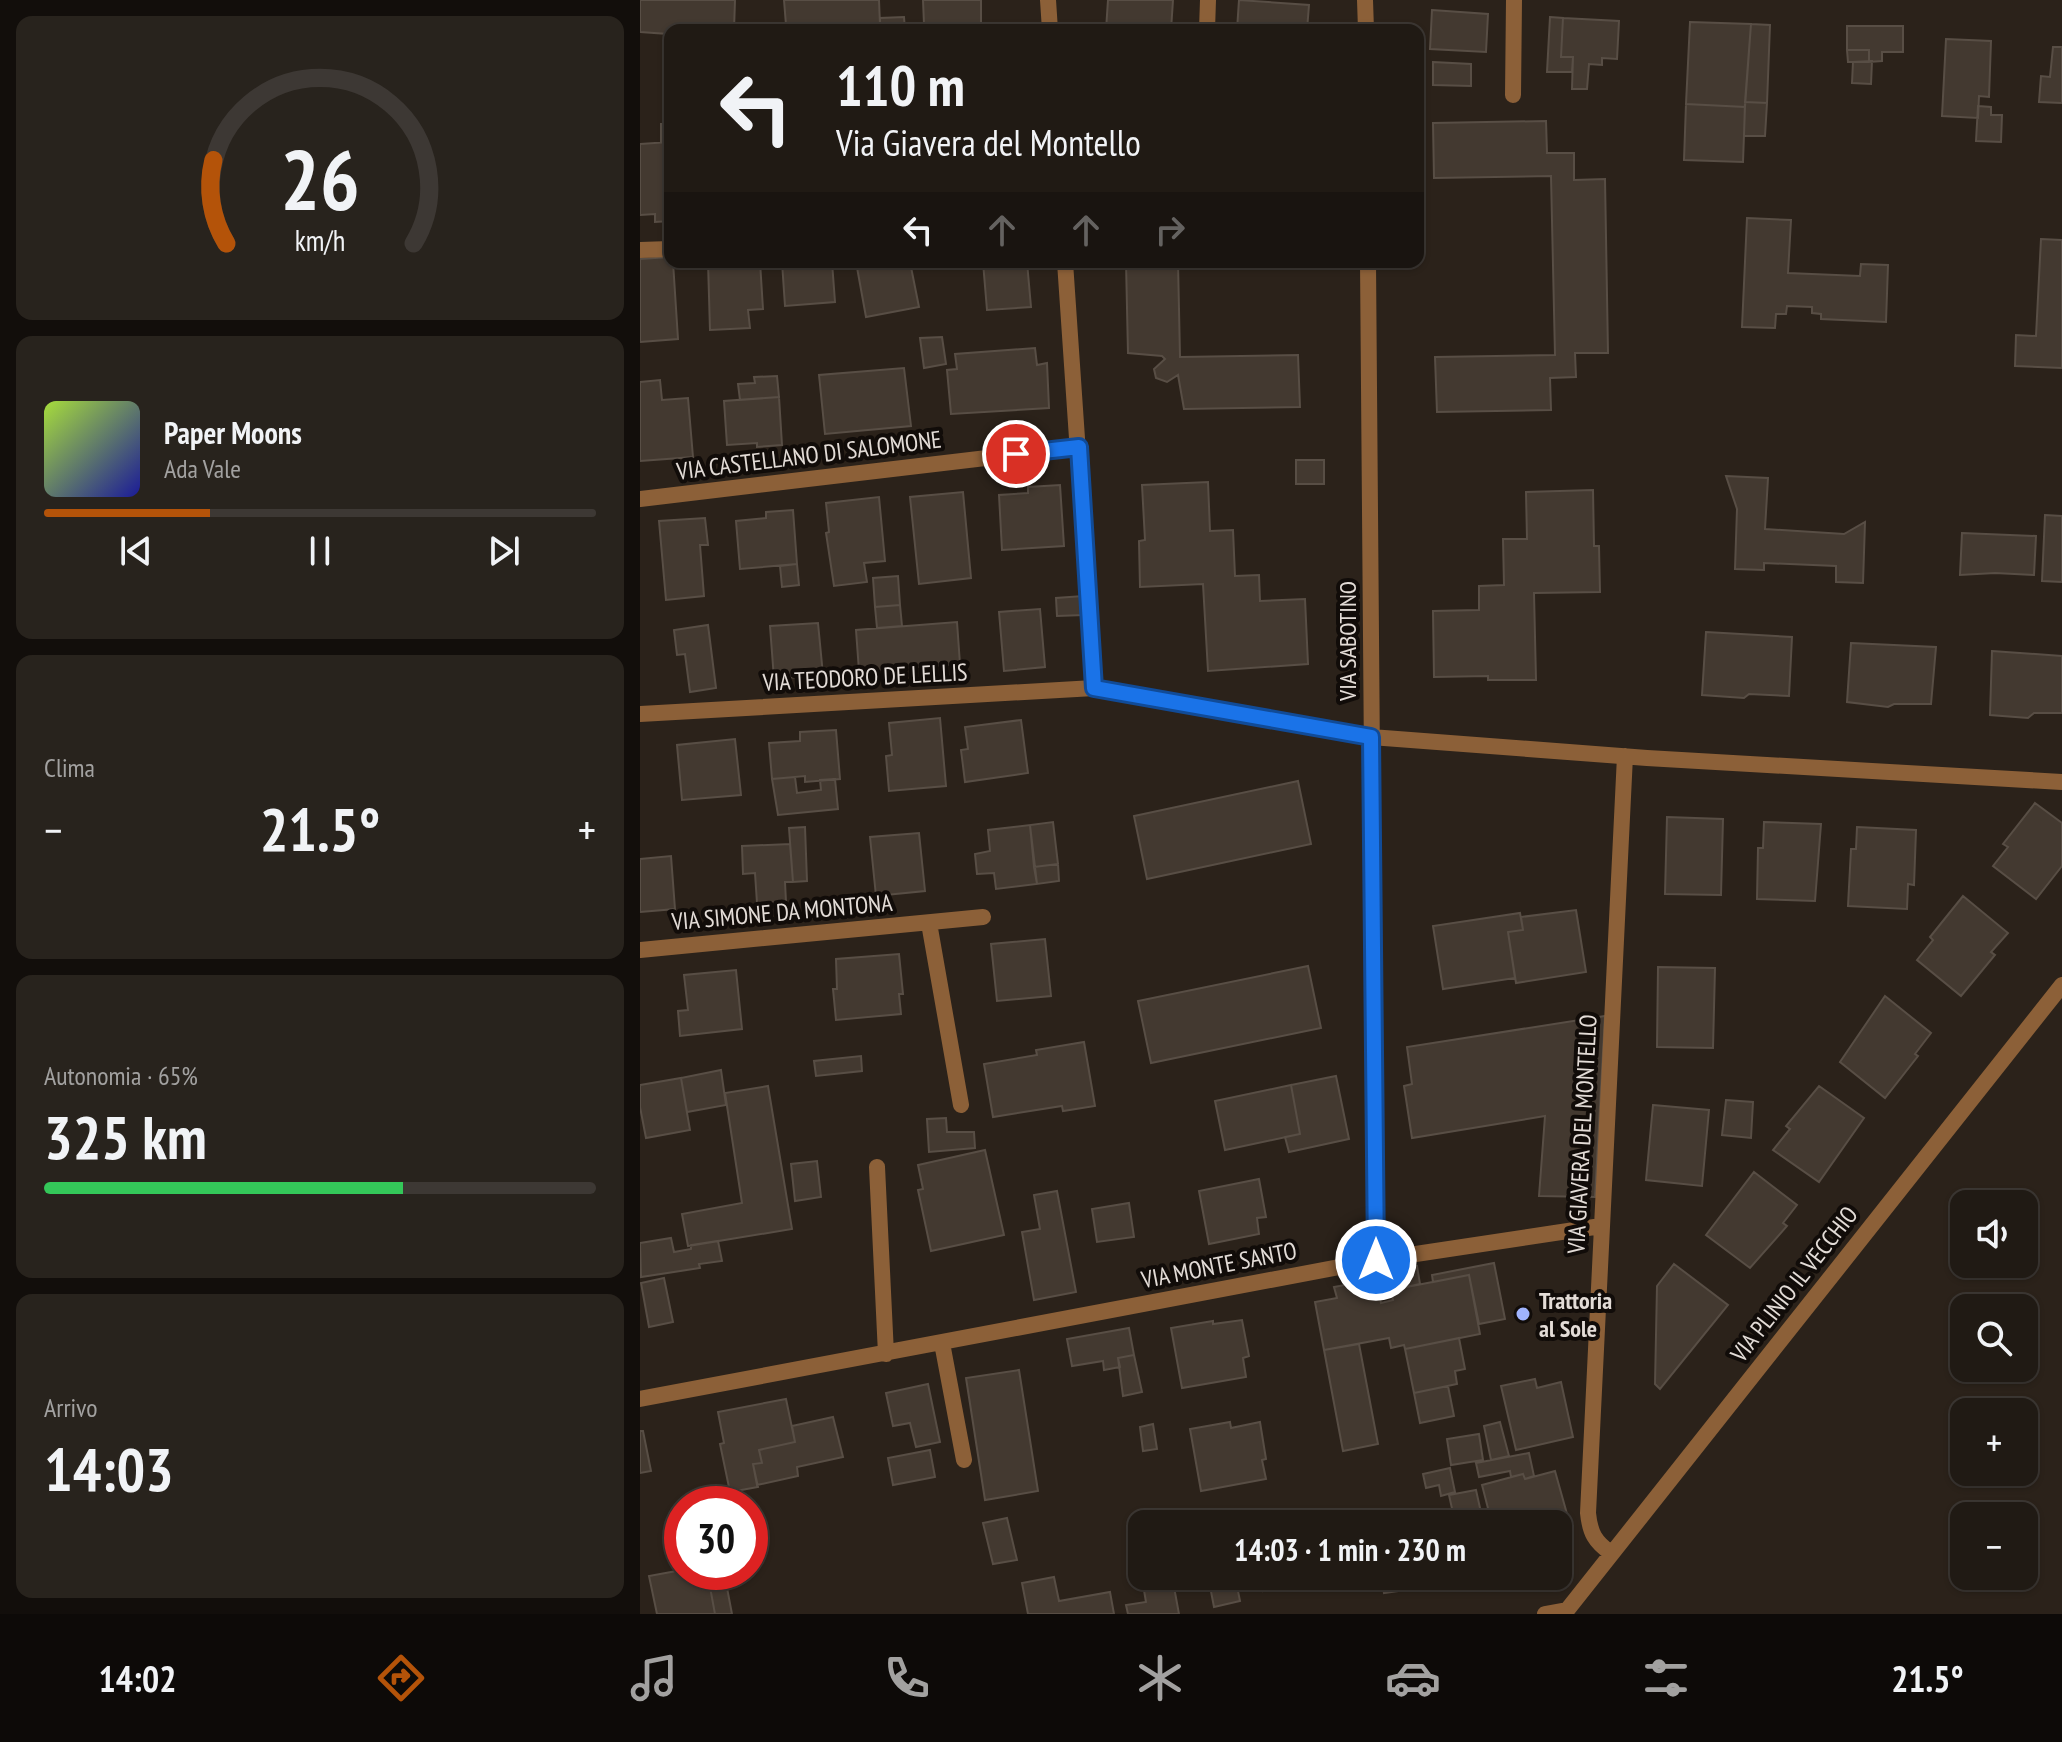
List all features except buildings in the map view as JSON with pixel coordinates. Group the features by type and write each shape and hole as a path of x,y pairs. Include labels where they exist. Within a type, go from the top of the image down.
{"street":[{"path":"1048,0 1050,24"},
{"path":"1207,24 1208,0"},
{"path":"1365,0 1366,24"},
{"path":"1513,95 1514,0"},
{"path":"640,250 664,249"},
{"path":"1065,268 1094,688 1371,737 1625,756 2062,782"},
{"name":"VIA SABOTINO","path":"1368,268 1376,1260"},
{"name":"VIA CASTELLANO DI SALOMONE","path":"640,499 1079,447"},
{"name":"VIA TEODORO DE LELLIS","path":"640,714 1094,688"},
{"name":"VIA GIAVERA DEL MONTELLO","path":"1611,1553 1598,1544 1592,1535 1588,1513 1625,756"},
{"name":"VIA SIMONE DA MONTONA","path":"640,950 983,917"},
{"name":"VIA SIMONE DA MONTONA","path":"929,923 961,1105"},
{"name":"VIA PLINIO IL VECCHIO","path":"1565,1612 2062,985"},
{"path":"877,1167 886,1354"},
{"name":"VIA MONTE SANTO","path":"640,1399 1376,1260 1601,1226"},
{"path":"942,1343 964,1460"},
{"path":"1545,1614 1565,1612"}],"place":[{"name":"Trattoria al Sole","path":"1523,1314"}],"route":[{"path":"1016,454 1079,447 1094,688 1371,737 1376,1260"}]}
